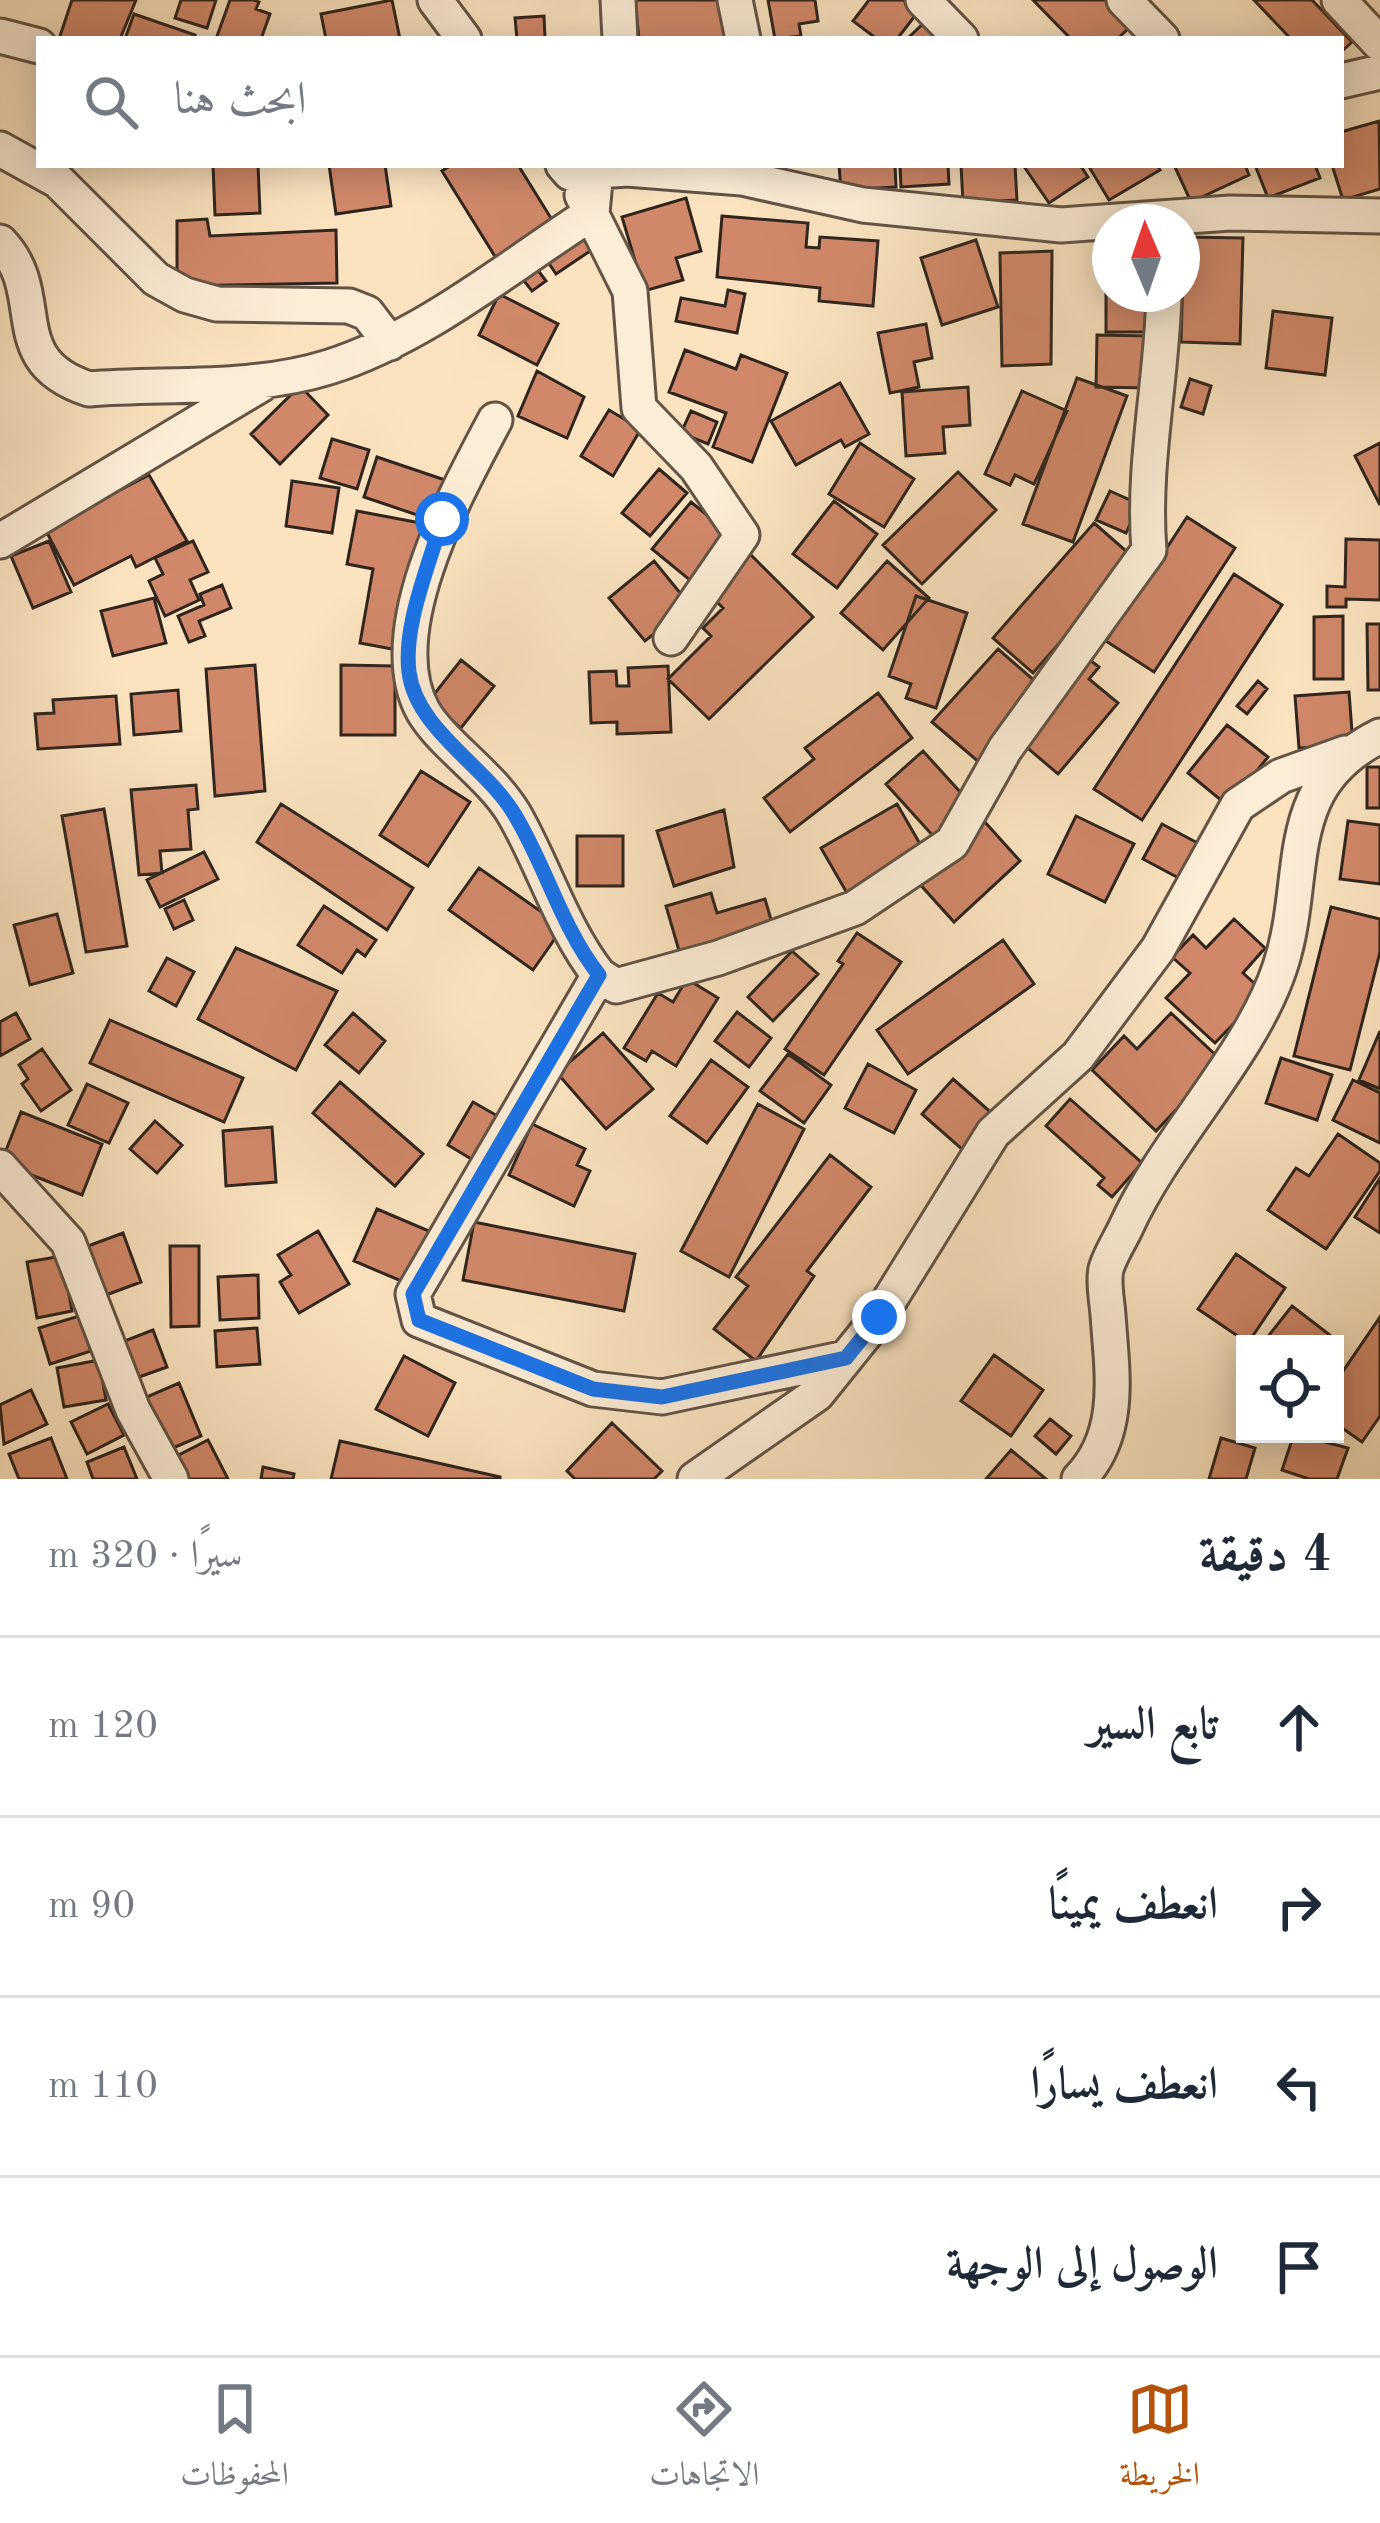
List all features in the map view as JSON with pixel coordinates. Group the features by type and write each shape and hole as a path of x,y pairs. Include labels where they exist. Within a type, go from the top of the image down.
{"street":[{"path":"618,0 620,36"},
{"path":"735,0 742,36"},
{"path":"923,0 958,36"},
{"path":"1124,0 1159,36"},
{"path":"1339,0 1380,44"},
{"path":"440,2 462,36"},
{"path":"0,36 36,45"},
{"path":"1344,79 1380,72"},
{"path":"0,149 58,181 156,279 185,295 217,304 350,306 367,313 390,344"},
{"path":"671,638 742,535 696,466 639,408 630,291 592,213 597,168 742,178 863,205 1061,225 1092,223"},
{"path":"0,242 24,283 30,342 43,364 64,381 89,389 268,380 326,368 390,344 592,213"},
{"path":"1200,219 1380,216"},
{"path":"495,420 442,519 416,616 409,672 424,714 473,761 512,811 599,975 616,986 718,958 854,908 952,843 1005,749 1149,550 1145,506 1162,373 1164,312"},
{"path":"9,528 268,380"},
{"path":"695,1479 817,1394 879,1317 993,1133 1078,1056 1158,949 1238,805 1281,776 1380,736"},
{"path":"1079,1479 1102,1455 1114,1397 1106,1271 1150,1174 1241,1040 1280,967 1302,831 1317,790 1345,753"},
{"path":"599,975 413,1294 419,1320 593,1389 662,1397 846,1358"},
{"path":"0,1167 19,1181 68,1242 133,1410 171,1479"}],"building":[{"path":"72,0 136,0 121,36 60,36"},
{"path":"181,0 216,0 207,28 175,18"},
{"path":"230,0 254,0 259,2 256,9 270,14 262,36 217,36"},
{"path":"392,0 399,36 325,36 321,14"},
{"path":"635,0 729,0 733,36 639,36"},
{"path":"768,0 815,0 818,21 799,24 801,36 774,36"},
{"path":"869,0 903,0 918,12 899,36 873,36 853,21"},
{"path":"1033,0 1105,0 1130,27 1120,36 1068,36"},
{"path":"1254,0 1312,0 1352,42 1344,49 1344,36 1288,36"},
{"path":"134,14 195,35 195,36 126,36"},
{"path":"932,15 952,36 910,36"},
{"path":"544,16 545,36 517,36 515,18"},
{"path":"1379,121 1380,189 1343,200 1333,168 1344,168 1344,131"},
{"path":"213,168 258,168 260,213 215,215"},
{"path":"329,168 385,168 391,206 336,214"},
{"path":"520,168 554,223 496,258 442,171"},
{"path":"839,168 895,168 896,187 841,190"},
{"path":"900,168 948,168 949,184 901,187"},
{"path":"961,168 1015,168 1017,200 963,203"},
{"path":"1025,168 1082,168 1088,177 1049,203"},
{"path":"1090,168 1159,168 1160,170 1109,200"},
{"path":"1175,168 1246,168 1249,175 1191,202"},
{"path":"1256,168 1316,168 1320,178 1268,198"},
{"path":"686,198 701,251 676,258 683,280 644,291 622,217"},
{"path":"722,216 808,223 806,247 819,248 820,237 878,241 873,306 819,301 820,288 717,277"},
{"path":"207,219 210,236 336,230 337,283 177,286 177,221"},
{"path":"586,227 599,245 556,274 544,256"},
{"path":"1200,237 1243,238 1240,344 1181,342 1182,312 1200,312"},
{"path":"976,240 998,307 942,325 921,258"},
{"path":"1052,251 1051,364 1002,366 1000,253"},
{"path":"531,261 546,281 532,291 517,272"},
{"path":"728,290 745,294 737,333 676,321 681,298 725,306"},
{"path":"499,294 558,324 537,365 479,335"},
{"path":"1273,311 1332,318 1325,375 1266,368"},
{"path":"1106,312 1159,312 1158,332 1106,332"},
{"path":"926,324 932,358 914,362 919,387 890,393 878,333"},
{"path":"1097,335 1149,336 1148,388 1096,387"},
{"path":"685,350 736,369 741,355 787,373 752,462 713,447 726,413 669,392"},
{"path":"537,371 584,397 567,438 518,416"},
{"path":"1077,378 1127,396 1073,542 1023,524"},
{"path":"1190,379 1211,386 1203,414 1181,407"},
{"path":"840,383 869,434 845,447 841,440 796,465 771,421"},
{"path":"300,386 328,415 280,464 251,434"},
{"path":"968,387 970,425 943,427 945,453 906,456 902,392"},
{"path":"1022,391 1067,411 1034,484 1015,475 1010,485 985,474"},
{"path":"609,410 641,429 613,476 581,456"},
{"path":"691,411 717,422 708,444 681,433"},
{"path":"332,439 369,450 357,489 320,478"},
{"path":"860,443 914,479 884,527 829,494"},
{"path":"1380,443 1380,505 1355,456"},
{"path":"377,457 448,481 435,521 364,497"},
{"path":"659,469 687,493 650,536 622,513"},
{"path":"958,472 996,510 922,584 883,545"},
{"path":"149,475 187,541 136,567 131,556 74,585 45,529"},
{"path":"292,481 339,488 332,533 286,526"},
{"path":"1110,491 1139,504 1126,533 1096,520"},
{"path":"834,501 877,534 837,588 793,554"},
{"path":"691,502 730,534 691,581 652,549"},
{"path":"357,511 431,525 408,652 360,643 373,569 347,564"},
{"path":"1187,517 1235,548 1154,672 1106,641"},
{"path":"1094,523 1134,558 1033,673 993,638"},
{"path":"1346,539 1380,540 1380,600 1346,599 1346,607 1327,607 1327,586 1345,587"},
{"path":"49,541 71,592 33,608 11,556"},
{"path":"193,541 208,572 190,580 199,600 165,616 149,581 163,574 155,558"},
{"path":"750,554 813,617 709,719 668,679 711,636 703,628 723,608 709,594"},
{"path":"654,561 690,605 645,641 609,598"},
{"path":"887,561 929,598 883,650 841,613"},
{"path":"1234,574 1282,605 1142,820 1094,789"},
{"path":"222,585 231,608 199,621 205,636 189,642 178,616 204,605 200,594"},
{"path":"916,596 967,613 936,708 906,698 911,684 889,676"},
{"path":"154,598 166,643 113,656 101,611"},
{"path":"1343,616 1343,679 1314,679 1314,617"},
{"path":"1367,624 1380,624 1380,690 1368,690"},
{"path":"998,649 1044,689 980,763 932,722"},
{"path":"1086,657 1099,667 1089,679 1118,703 1058,774 1017,739"},
{"path":"461,660 494,686 461,728 428,702"},
{"path":"255,665 265,791 215,796 206,669"},
{"path":"341,665 395,666 395,735 341,735"},
{"path":"668,666 671,732 617,734 617,722 591,723 589,672 616,671 617,686 629,686 628,668"},
{"path":"1258,681 1267,689 1247,714 1237,706"},
{"path":"178,690 181,731 134,735 131,694"},
{"path":"1349,692 1353,745 1299,748 1295,696"},
{"path":"878,693 912,738 790,832 764,798 814,759 805,748"},
{"path":"116,696 120,744 38,749 35,714 54,713 53,700"},
{"path":"1227,725 1268,757 1228,806 1188,773"},
{"path":"923,751 971,804 934,837 886,784"},
{"path":"1367,767 1380,767 1380,808 1367,808"},
{"path":"421,771 470,802 428,866 380,835"},
{"path":"196,785 198,809 188,810 191,849 160,851 162,873 139,875 131,790"},
{"path":"281,804 413,888 387,930 257,842"},
{"path":"897,804 927,856 851,900 821,848"},
{"path":"104,809 127,946 86,952 62,816"},
{"path":"724,810 734,867 674,886 657,831"},
{"path":"1076,816 1134,844 1105,902 1048,874"},
{"path":"984,821 1020,861 954,922 917,881"},
{"path":"1348,821 1380,825 1380,884 1340,879"},
{"path":"1162,824 1207,848 1188,883 1143,859"},
{"path":"577,836 623,836 623,886 577,886"},
{"path":"204,852 218,879 160,907 147,880"},
{"path":"479,868 563,927 533,970 449,910"},
{"path":"711,893 717,913 765,899 775,933 682,961 666,906"},
{"path":"184,900 193,920 174,929 165,909"},
{"path":"324,906 376,940 365,956 357,950 342,973 298,945"},
{"path":"1331,907 1380,919 1380,952 1350,1070 1294,1056"},
{"path":"57,914 73,973 30,985 14,925"},
{"path":"1234,919 1265,948 1243,973 1264,992 1215,1043 1166,998 1190,973 1172,957 1193,935 1206,948"},
{"path":"857,933 901,962 824,1075 785,1049 843,964 838,961"},
{"path":"1003,940 1034,984 908,1074 877,1030"},
{"path":"236,948 337,991 296,1070 198,1019"},
{"path":"792,951 818,974 773,1021 748,997"},
{"path":"167,958 194,972 176,1006 149,991"},
{"path":"687,979 718,998 676,1066 652,1051 646,1061 624,1048 658,993 673,1002"},
{"path":"737,1012 771,1038 749,1067 715,1041"},
{"path":"16,1013 30,1039 0,1056 0,1022"},
{"path":"353,1013 385,1041 359,1073 325,1045"},
{"path":"1171,1013 1222,1061 1156,1131 1092,1070 1124,1036 1137,1049"},
{"path":"110,1020 243,1078 224,1122 90,1063"},
{"path":"1380,1031 1380,1089 1359,1080"},
{"path":"603,1033 653,1089 606,1129 557,1073"},
{"path":"42,1049 71,1090 41,1111 22,1084 28,1079 19,1065"},
{"path":"788,1054 831,1085 804,1123 760,1091"},
{"path":"1281,1058 1332,1075 1317,1120 1266,1103"},
{"path":"711,1060 748,1087 707,1143 670,1116"},
{"path":"868,1064 916,1090 894,1133 845,1108"},
{"path":"953,1079 995,1116 964,1151 922,1114"},
{"path":"1353,1080 1380,1093 1380,1143 1333,1120"},
{"path":"340,1082 423,1154 395,1186 313,1113"},
{"path":"87,1084 128,1103 109,1143 68,1125"},
{"path":"1070,1099 1142,1163 1112,1197 1098,1185 1104,1178 1046,1126"},
{"path":"473,1102 508,1122 483,1166 448,1145"},
{"path":"758,1104 804,1129 729,1277 681,1251"},
{"path":"21,1112 102,1144 82,1195 1,1163"},
{"path":"155,1121 182,1145 157,1173 130,1149"},
{"path":"532,1124 585,1149 577,1165 590,1171 574,1206 509,1175"},
{"path":"272,1127 276,1182 226,1186 223,1131"},
{"path":"1338,1134 1380,1163 1380,1171 1326,1249 1268,1210 1296,1168 1309,1176"},
{"path":"830,1155 871,1187 807,1271 814,1276 756,1361 714,1329 748,1286 736,1277"},
{"path":"1380,1178 1380,1233 1355,1217"},
{"path":"377,1209 429,1231 406,1283 354,1261"},
{"path":"474,1222 635,1254 624,1311 463,1280"},
{"path":"318,1231 349,1284 299,1313 280,1282 291,1275 278,1255"},
{"path":"123,1233 141,1282 98,1298 80,1249"},
{"path":"170,1246 199,1246 199,1326 171,1327"},
{"path":"1236,1254 1285,1288 1253,1335 1236,1335 1198,1309"},
{"path":"62,1256 72,1311 37,1318 27,1262"},
{"path":"258,1275 259,1318 220,1320 218,1277"},
{"path":"1292,1306 1330,1335 1269,1335"},
{"path":"79,1316 91,1351 50,1364 39,1328"},
{"path":"1380,1317 1380,1416 1362,1442 1344,1429 1344,1370"},
{"path":"257,1328 260,1364 217,1367 215,1331"},
{"path":"153,1330 167,1367 128,1381 114,1345"},
{"path":"994,1355 1043,1390 1011,1436 961,1401"},
{"path":"404,1356 455,1383 428,1436 376,1409"},
{"path":"99,1360 106,1400 64,1407 57,1368"},
{"path":"179,1383 201,1436 157,1455 135,1402"},
{"path":"31,1390 47,1424 4,1444 0,1405"},
{"path":"108,1404 124,1435 87,1454 71,1422"},
{"path":"1050,1419 1071,1436 1056,1454 1035,1436"},
{"path":"612,1423 662,1471 654,1479 575,1479 567,1471"},
{"path":"51,1438 67,1479 19,1479 9,1454"},
{"path":"1221,1438 1255,1448 1246,1479 1209,1479"},
{"path":"208,1440 228,1479 184,1479 173,1458"},
{"path":"340,1441 500,1477 500,1479 331,1479"},
{"path":"1291,1443 1348,1448 1337,1479 1309,1479 1282,1470"},
{"path":"124,1447 137,1479 93,1479 87,1462"},
{"path":"1011,1450 1046,1479 986,1479"},
{"path":"263,1467 294,1474 293,1479 261,1479"}],"route":[{"path":"442,519 416,616 409,672 424,714 473,761 512,811 599,975 413,1294 419,1320 593,1389 662,1397 846,1358 879,1317"}]}
